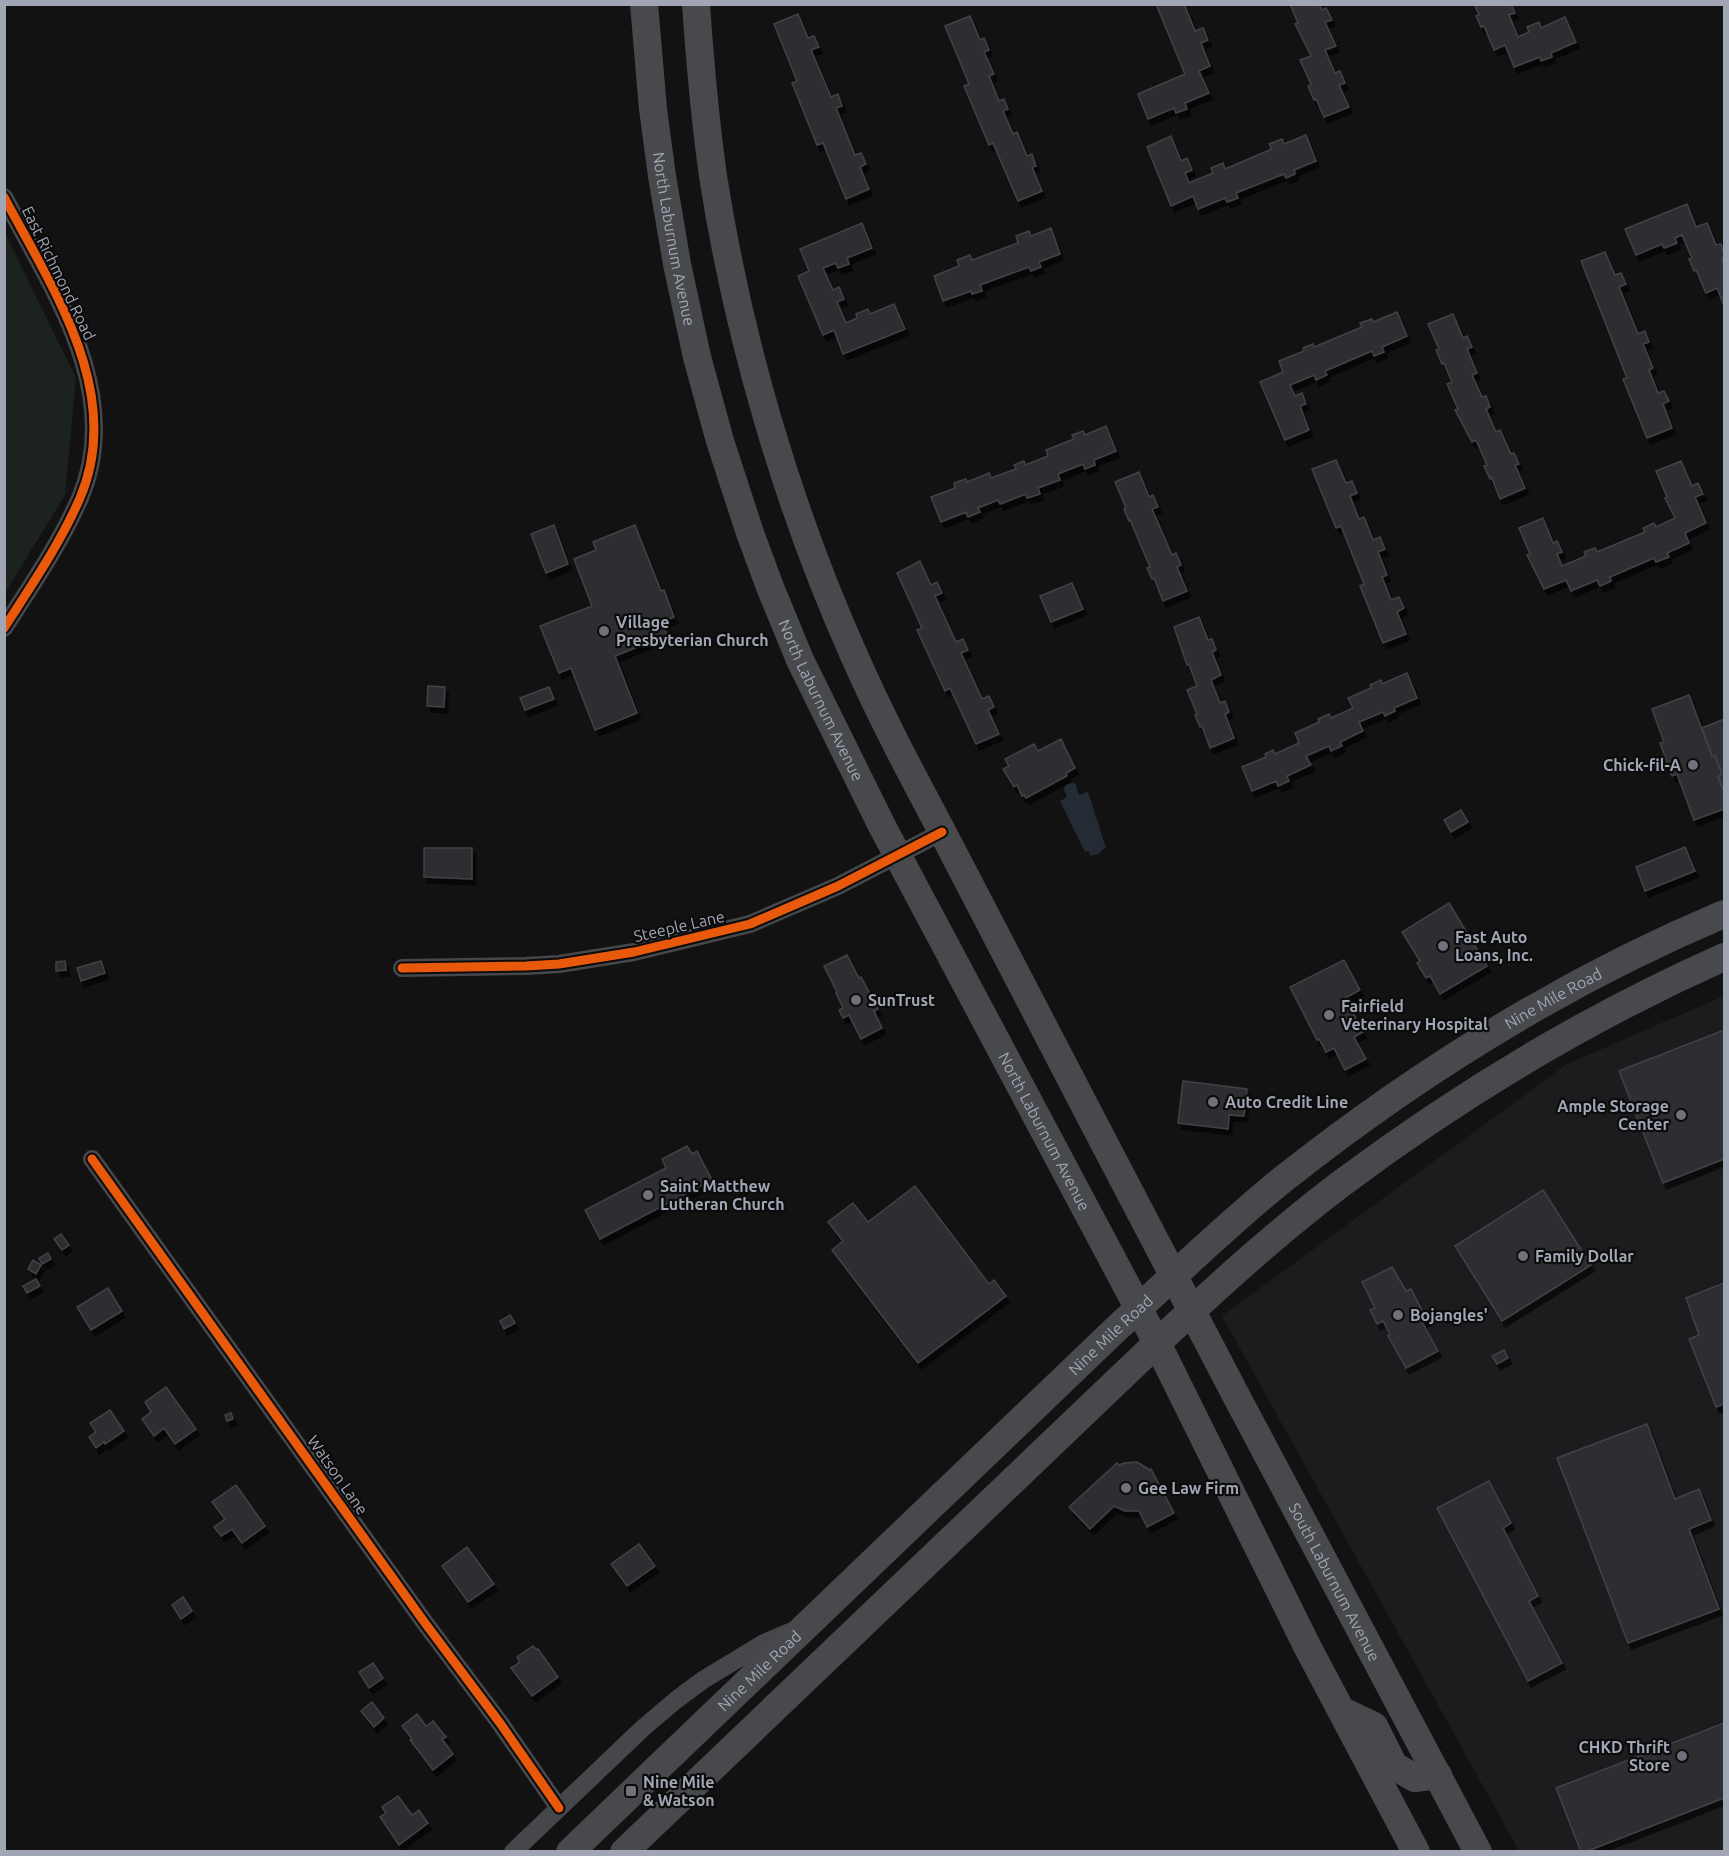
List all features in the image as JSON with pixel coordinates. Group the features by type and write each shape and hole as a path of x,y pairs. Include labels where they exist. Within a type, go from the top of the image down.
{"main road":[{"name":"North Laburnum Avenue","path":"644,4 653,109 666,200 697,357 720,441 766,576 800,660 898,856 1157,1343"},
{"path":"696,4 701,78 719,213 744,329 766,416 810,547 852,651 886,725 1174,1276"},
{"name":"Nine Mile Road","path":"570,1851 1174,1276 1288,1175 1442,1065 1488,1036 1594,974 1725,914"},
{"path":"624,1851 1191,1311 1332,1190 1443,1111 1573,1032 1725,957"},
{"name":"South Laburnum Avenue","path":"1174,1276 1478,1851"},
{"path":"1157,1343 1308,1648 1416,1851"},
{"path":"1342,1711 1374,1725 1394,1766 1415,1778 1438,1775"}],"street":[{"name":"East Richmond Road","path":"4,197 66,317 82,354 92,392 94,446 90,469 80,498 40,572 4,628"},
{"name":"Steeple Lane","path":"402,968 559,964 634,952 750,924 838,886 942,832"},
{"name":"Watson Lane","path":"92,1159 559,1808"},
{"path":"513,1851 643,1728 703,1680 764,1643 810,1623"}],"shaded area":[{"path":"4,231 76,378 65,495 5,593"},
{"path":"1075,783 1079,795 1088,792 1106,848 1100,853 1091,856 1088,851 1085,852 1060,801 1067,797 1064,790 1065,786"},
{"path":"1724,996 1724,1851 1519,1851 1222,1316 1567,1064"}],"building":[{"path":"1156,4 1184,4 1195,31 1203,28 1208,40 1201,43 1210,66 1199,71 1209,93 1185,103 1187,109 1176,113 1174,108 1148,119 1138,94 1185,74"},
{"path":"1290,4 1319,4 1322,10 1326,8 1332,20 1325,22 1336,46 1325,50 1335,73 1340,71 1345,83 1339,85 1349,107 1324,117 1316,99 1314,100 1308,86 1311,84 1300,60 1311,56 1295,24 1298,23"},
{"path":"1474,4 1511,4 1515,13 1509,15 1518,37 1529,32 1527,27 1539,22 1541,28 1565,17 1576,42 1551,53 1552,57 1541,61 1540,57 1514,67 1505,45 1494,50 1484,26 1481,27 1476,16 1479,15"},
{"path":"798,14 808,38 814,36 819,47 811,50 831,97 838,94 842,106 836,108 855,155 861,153 866,164 860,167 869,189 846,199 823,143 817,145 792,83 797,81 774,24"},
{"path":"970,16 980,40 984,38 989,50 984,52 994,74 989,76 999,101 1004,99 1008,109 1003,111 1013,134 1017,132 1027,156 1032,154 1036,166 1032,167 1042,191 1018,201 993,143 989,145 964,86 969,84 945,26"},
{"path":"1306,135 1316,161 1294,170 1295,174 1286,178 1284,174 1236,193 1238,198 1227,202 1225,198 1198,209 1193,196 1171,206 1147,147 1171,136 1181,161 1187,158 1192,170 1185,173 1189,183 1213,173 1211,168 1223,163 1225,169 1272,149 1269,144 1282,139 1284,144"},
{"path":"1687,204 1696,227 1707,223 1716,245 1721,244 1724,253 1722,258 1724,306 1717,288 1706,293 1689,259 1692,258 1682,235 1675,238 1677,243 1664,248 1662,244 1636,255 1625,229"},
{"path":"862,223 872,248 847,258 849,264 838,268 836,263 823,268 833,290 839,287 844,299 837,302 846,323 857,318 856,314 868,309 870,314 894,304 905,329 843,354 834,330 823,335 798,276 809,271 800,249"},
{"path":"1051,228 1060,254 1039,262 1041,267 1031,271 1029,267 980,285 982,291 972,294 971,291 943,301 934,276 959,266 957,260 970,255 972,260 1018,243 1016,236 1029,231 1031,236"},
{"path":"1605,252 1615,275 1621,273 1626,284 1619,287 1638,334 1645,331 1649,342 1643,344 1653,368 1649,370 1658,393 1664,391 1669,401 1663,404 1672,428 1647,438 1623,379 1627,378 1581,261"},
{"path":"1397,312 1407,336 1382,347 1384,352 1374,356 1372,351 1325,371 1327,375 1316,380 1314,375 1290,385 1295,396 1302,393 1306,404 1300,406 1309,430 1285,440 1260,382 1283,372 1279,361 1304,351 1303,348 1313,344 1314,347 1362,327 1360,323 1372,319 1373,322"},
{"path":"1453,314 1463,338 1467,336 1472,347 1467,349 1477,373 1472,375 1482,397 1486,396 1490,407 1486,409 1496,432 1500,430 1511,454 1514,453 1519,464 1515,465 1525,488 1500,499 1492,478 1490,479 1484,466 1487,465 1476,440 1472,442 1455,410 1458,409 1447,384 1452,382 1436,350 1439,349 1428,324"},
{"path":"1106,426 1116,451 1094,460 1095,465 1085,469 1083,464 1058,474 1060,480 1038,488 1040,494 1027,498 1026,494 1000,504 998,500 978,508 980,512 968,517 966,512 941,522 931,497 955,488 954,483 966,479 967,482 989,473 991,478 1016,469 1014,465 1024,461 1025,465 1048,456 1046,450 1074,439 1072,435 1083,431 1085,435"},
{"path":"1336,460 1346,483 1352,481 1357,493 1350,496 1359,519 1364,517 1373,540 1380,537 1385,549 1378,552 1387,575 1382,577 1391,600 1399,597 1404,608 1397,612 1406,634 1383,643 1360,586 1364,584 1341,526 1336,528 1312,469"},
{"path":"1681,461 1692,486 1698,483 1703,494 1695,497 1706,523 1685,533 1689,543 1667,553 1669,557 1656,562 1654,558 1610,577 1611,581 1600,586 1597,580 1571,591 1566,580 1544,589 1527,555 1530,554 1519,528 1543,518 1553,543 1557,541 1562,552 1557,554 1562,566 1586,556 1584,552 1595,548 1597,552 1645,532 1643,528 1654,523 1656,527 1675,518 1656,471"},
{"path":"1139,472 1149,497 1153,495 1158,507 1152,509 1172,555 1176,553 1181,565 1177,567 1187,591 1163,601 1154,578 1152,579 1147,568 1150,567 1124,509 1126,508 1115,482"},
{"path":"554,525 568,564 546,573 531,534"},
{"name":"Village Presbyterian Church","path":"635,525 661,591 664,590 674,617 662,622 667,635 615,656 637,713 595,730 571,668 559,673 540,626 592,606 574,559 596,550 593,542"},
{"path":"920,561 931,585 937,582 942,593 935,596 956,642 963,639 968,650 961,653 982,699 989,696 994,707 988,710 999,734 976,744 950,688 945,691 917,630 922,628 897,573"},
{"path":"1072,583 1083,609 1051,622 1040,596"},
{"path":"1199,617 1208,640 1212,639 1216,650 1212,652 1221,675 1211,680 1220,703 1225,701 1229,712 1225,714 1234,738 1210,748 1187,690 1197,686 1174,627"},
{"path":"1407,673 1417,698 1394,708 1395,711 1385,716 1383,712 1359,722 1363,731 1340,742 1342,746 1331,751 1329,746 1306,756 1311,765 1287,776 1289,781 1278,786 1276,781 1252,791 1242,767 1266,757 1265,754 1273,750 1275,754 1299,743 1295,733 1319,722 1318,719 1329,714 1331,718 1353,708 1348,698 1371,688 1370,685 1381,680 1382,684"},
{"path":"428,686 445,687 444,707 427,706"},
{"path":"549,687 554,699 525,710 520,698"},
{"name":"Chick-fil-A","path":"1689,695 1712,756 1715,755 1722,774 1718,776 1724,792 1724,809 1694,820 1677,774 1672,776 1660,743 1664,742 1652,709"},
{"path":"1724,719 1724,792 1718,776 1722,774 1715,755 1712,756 1702,728"},
{"path":"1061,739 1075,768 1066,773 1067,776 1026,798 1022,796 1017,785 1014,787 1003,769 1009,766 1005,759 1034,744 1038,751"},
{"path":"1461,810 1468,822 1451,832 1444,820"},
{"path":"1685,847 1695,871 1645,891 1636,867"},
{"path":"424,848 472,848 472,879 424,877"},
{"name":"Fast Auto Loans, Inc.","path":"1449,903 1487,966 1440,994 1430,976 1426,978 1417,963 1420,961 1402,932"},
{"name":"SunTrust","path":"847,955 878,1009 874,1011 882,1028 861,1039 849,1015 843,1018 839,1010 843,1008 824,966"},
{"name":"Fairfield Veterinary Hospital","path":"1344,960 1360,990 1345,998 1363,1032 1354,1037 1366,1059 1345,1070 1334,1048 1326,1052 1319,1039 1317,1040 1290,987"},
{"path":"65,961 66,970 56,971 56,962"},
{"path":"101,961 105,973 81,981 77,968"},
{"name":"Ample Storage Center","path":"1724,1030 1724,1159 1663,1183 1619,1071"},
{"name":"Auto Credit Line","path":"1183,1081 1247,1089 1244,1116 1229,1115 1228,1129 1178,1123"},
{"name":"Saint Matthew Lutheran Church","path":"687,1146 692,1154 697,1151 712,1180 600,1239 585,1210 666,1168 662,1159"},
{"path":"915,1186 989,1284 994,1280 1006,1296 918,1363 832,1250 843,1241 828,1222 853,1203 868,1222"},
{"name":"Family Dollar","path":"1543,1190 1591,1265 1502,1321 1455,1246"},
{"path":"61,1234 69,1245 62,1250 54,1239"},
{"path":"48,1253 51,1259 42,1264 39,1258"},
{"path":"33,1260 41,1265 36,1274 28,1269"},
{"name":"Bojangles'","path":"1392,1267 1406,1291 1411,1289 1427,1320 1422,1322 1438,1351 1406,1368 1388,1336 1390,1334 1383,1321 1377,1324 1370,1310 1375,1308 1362,1282"},
{"path":"36,1279 40,1286 27,1293 23,1286"},
{"path":"1724,1283 1724,1404 1716,1407 1689,1339 1699,1335 1686,1298"},
{"path":"108,1288 122,1311 91,1330 77,1307"},
{"path":"510,1315 515,1323 504,1329 500,1321"},
{"path":"1504,1350 1508,1358 1497,1364 1492,1356"},
{"path":"166,1387 196,1429 175,1444 164,1428 154,1436 142,1419 151,1412 145,1402"},
{"path":"110,1410 124,1431 96,1448 89,1437 96,1432 90,1423"},
{"path":"231,1413 233,1419 227,1421 225,1415"},
{"path":"1647,1424 1675,1499 1699,1489 1711,1520 1689,1529 1719,1609 1628,1643 1557,1458"},
{"name":"Gee Law Firm","path":"1137,1462 1151,1469 1174,1513 1147,1527 1139,1511 1125,1511 1114,1506 1090,1529 1069,1507 1117,1463 1119,1465"},
{"path":"1489,1481 1511,1523 1503,1528 1538,1596 1529,1601 1562,1663 1528,1681 1437,1508"},
{"path":"236,1485 265,1526 242,1543 232,1529 221,1536 214,1527 225,1519 212,1502"},
{"path":"639,1544 655,1566 627,1586 611,1564"},
{"path":"467,1547 494,1584 468,1602 442,1566"},
{"path":"183,1597 192,1611 181,1619 172,1605"},
{"path":"533,1646 538,1649 558,1677 532,1696 511,1668 520,1662 517,1657"},
{"path":"373,1663 383,1678 369,1688 359,1672"},
{"path":"372,1702 384,1718 374,1727 361,1711"},
{"path":"417,1714 426,1726 433,1721 446,1737 442,1739 453,1754 433,1770 402,1726"},
{"name":"CHKD Thrift Store","path":"1724,1723 1724,1798 1581,1852 1556,1788"},
{"path":"398,1796 412,1815 419,1810 428,1823 399,1845 380,1817 386,1813 382,1807"}],"cycle path":[{"path":"4,197 61,305 77,342 88,381 94,419 92,459 80,498 35,581 4,628"},
{"path":"402,968 559,964 634,952 750,924 838,886 942,832"},
{"path":"92,1159 559,1808"}],"place":[{"name":"Village Presbyterian Church","path":"604,631"},
{"name":"Chick-fil-A","path":"1693,765"},
{"name":"Fast Auto Loans, Inc.","path":"1443,946"},
{"name":"SunTrust","path":"856,1000"},
{"name":"Fairfield Veterinary Hospital","path":"1329,1015"},
{"name":"Auto Credit Line","path":"1213,1102"},
{"name":"Ample Storage Center","path":"1681,1115"},
{"name":"Saint Matthew Lutheran Church","path":"648,1195"},
{"name":"Family Dollar","path":"1523,1256"},
{"name":"Bojangles'","path":"1398,1315"},
{"name":"Gee Law Firm","path":"1126,1488"},
{"name":"CHKD Thrift Store","path":"1682,1756"},
{"name":"Nine Mile & Watson","path":"631,1791"}]}
